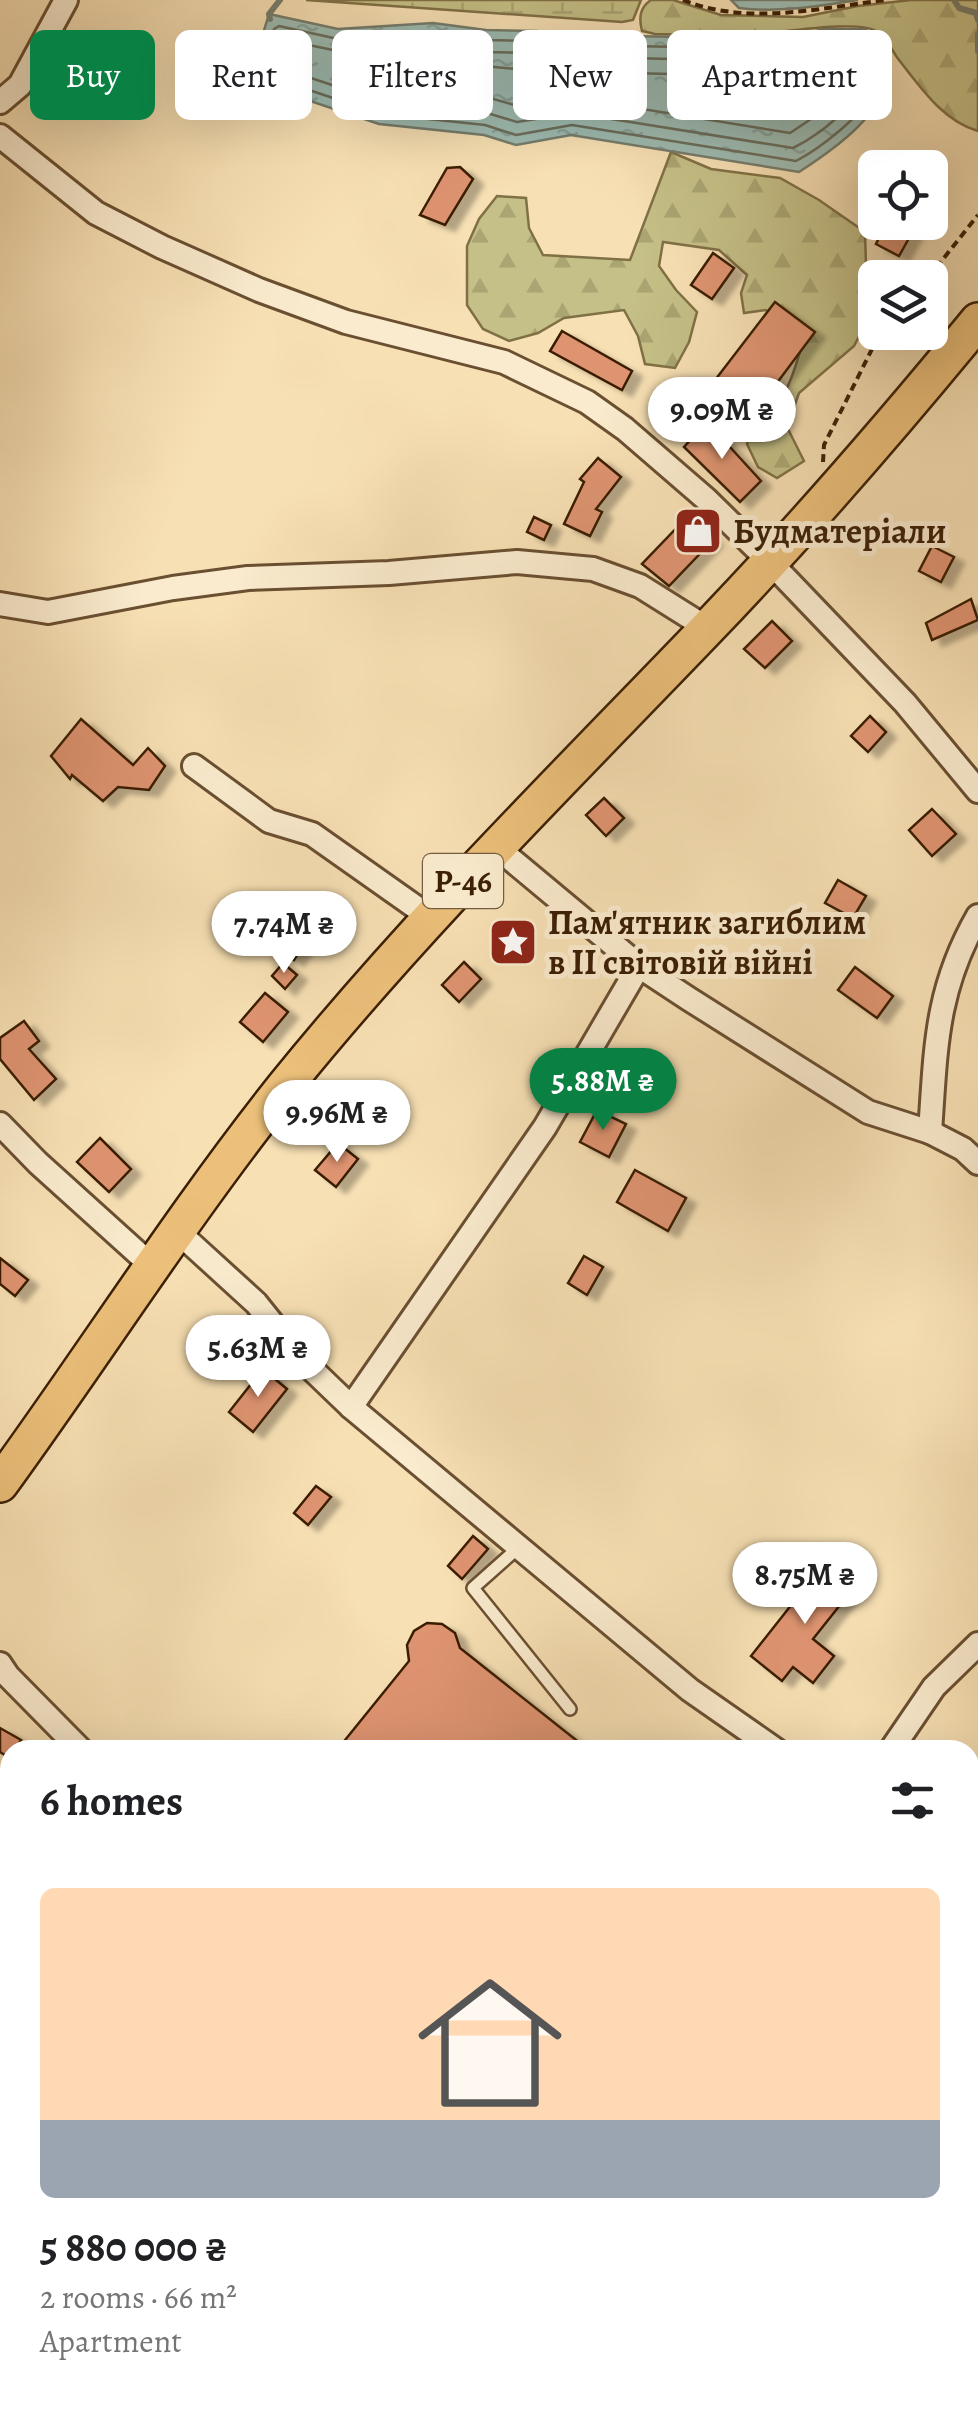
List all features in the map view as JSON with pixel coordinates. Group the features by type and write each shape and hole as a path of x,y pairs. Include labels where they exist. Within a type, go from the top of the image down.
{"main road":[{"name":"Р-46","path":"1,1480 285,1086 494,846 770,561 978,321"}],"street":[{"path":"0,102 20,85 66,0"},
{"path":"0,136 96,212 162,247 346,322 504,362 587,402 638,440 770,561 905,703 978,791"},
{"path":"0,604 48,612 248,578 389,573 516,562 592,569 640,586 708,628"},
{"path":"194,766 269,821 325,842 430,918"},
{"path":"494,846 639,966 868,1112 930,1132 964,1148 978,1163"},
{"path":"930,1132 943,997 956,953 978,916"},
{"path":"351,1407 544,1127 639,966"},
{"path":"0,1124 152,1266"},
{"path":"178,1230 256,1303 300,1358 351,1407 514,1552 690,1690 762,1740"},
{"path":"899,1740 934,1687 978,1644"},
{"path":"0,1664 72,1740"}],"lane":[{"path":"514,1552 473,1588 570,1708"}],"path":[{"path":"683,0 712,11 811,13 886,0"},
{"path":"942,260 978,215"},
{"path":"833,489 822,473 824,446 872,350"}],"green space":[{"path":"306,0 641,0 633,20 622,22"},
{"path":"673,0 721,15 803,17 911,0 978,0 978,131 954,120 934,102 892,50 892,30 852,26 667,30 667,34 655,34 642,30 642,10 647,3"},
{"path":"671,152 711,169 780,178 858,227 858,240 865,240 866,260 858,260 858,338 799,393 787,427 804,461 777,478 758,467 747,444 753,423 773,407 787,388 803,341 766,310 744,313 741,293 747,275 719,250 663,242 659,266 697,312 689,342 675,368 645,364 638,336 624,310 564,318 538,333 509,341 483,329 467,305 467,246 479,219 497,196 526,198 529,228 543,255 630,260"}],"water":[{"path":"731,0 858,0 769,10 739,8"},
{"path":"269,14 338,29 433,23 486,30 332,30 332,108 312,102 312,30 264,30"},
{"path":"493,30 513,31 513,120 647,120 647,36 667,37 667,120 864,120 799,172 571,135 516,145 484,135 367,120 493,120"}],"building":[{"path":"460,167 473,179 445,225 420,215 447,168"},
{"path":"878,240 908,240 899,256 876,244"},
{"path":"713,253 734,268 712,299 691,285"},
{"path":"775,302 815,332 753,415 712,384"},
{"path":"562,331 632,371 622,390 550,351"},
{"path":"707,422 761,481 740,502 684,447"},
{"path":"598,458 621,477 596,509 602,512 590,536 564,524 584,482 580,479"},
{"path":"688,516 713,540 669,586 642,564"},
{"path":"534,517 551,525 544,540 527,532"},
{"path":"932,546 954,557 941,582 919,571"},
{"path":"971,599 978,620 932,640 926,623"},
{"path":"772,621 792,641 765,668 744,649"},
{"path":"870,716 886,732 868,752 851,736"},
{"path":"81,719 133,765 148,748 165,766 149,790 118,787 103,801 72,775 70,779 51,756"},
{"path":"604,798 624,818 606,836 586,815"},
{"path":"932,809 956,834 932,856 909,830"},
{"path":"838,880 866,896 853,918 825,903"},
{"path":"289,923 309,936 294,960 274,947"},
{"path":"464,962 481,979 459,1002 442,985"},
{"path":"283,963 297,975 285,989 272,976"},
{"path":"855,967 893,996 877,1018 838,990"},
{"path":"265,993 288,1012 263,1042 240,1022"},
{"path":"24,1021 39,1041 29,1049 56,1079 34,1100 0,1059 0,1038"},
{"path":"597,1110 626,1124 609,1157 580,1142"},
{"path":"100,1138 131,1169 109,1192 77,1162"},
{"path":"338,1143 358,1159 336,1187 315,1170"},
{"path":"635,1170 686,1198 668,1231 617,1202"},
{"path":"584,1256 603,1267 587,1295 568,1283"},
{"path":"0,1258 28,1280 15,1296 0,1284"},
{"path":"263,1369 287,1389 253,1432 229,1412"},
{"path":"316,1486 331,1497 308,1525 294,1513"},
{"path":"473,1536 488,1549 462,1579 448,1566"},
{"path":"826,1561 856,1585 813,1639 834,1656 813,1683 793,1667 782,1681 751,1656"},
{"path":"427,1623 442,1624 455,1633 460,1648 576,1740 345,1740 409,1661 407,1645 414,1631"},
{"path":"0,1728 21,1740 0,1740"}],"waterway":[{"path":"270,19 269,14 280,0"},
{"path":"954,0 959,8 976,13 978,20"},
{"path":"978,34 978,51"}],"place":[{"name":"Будматеріали","path":"698,531"},
{"name":"Пам'ятник загиблим в II світовій війні","path":"513,942"}]}
